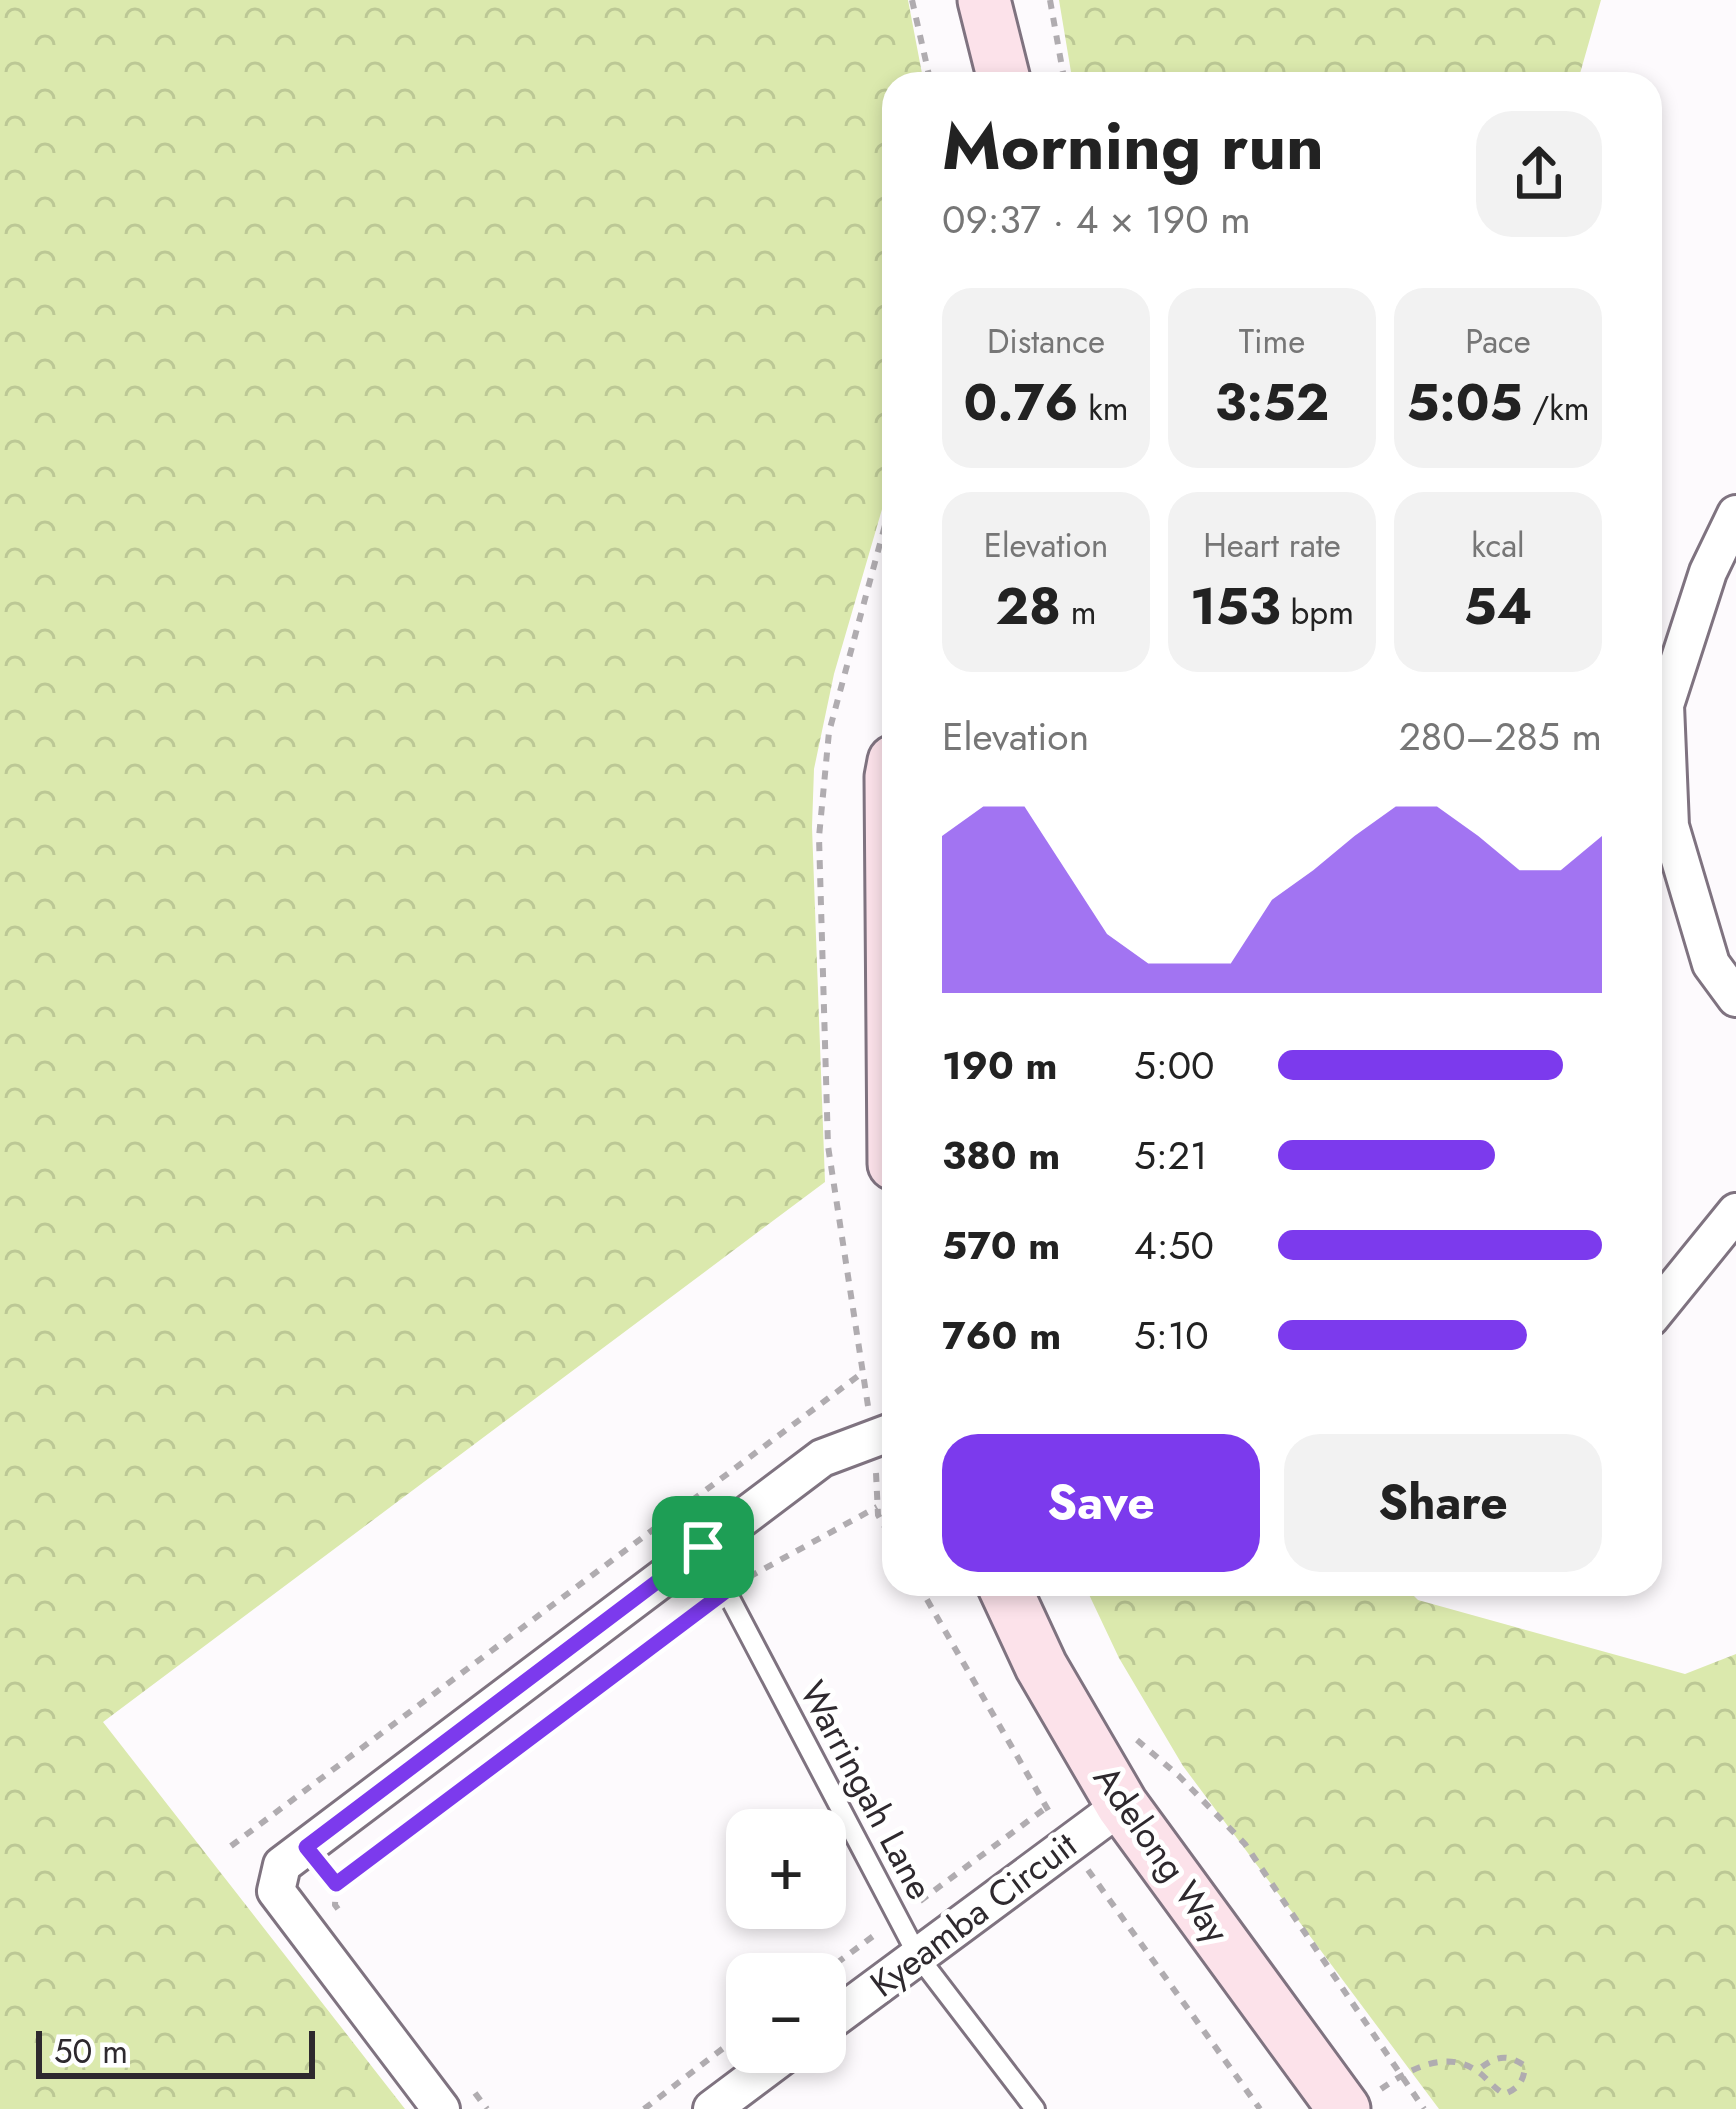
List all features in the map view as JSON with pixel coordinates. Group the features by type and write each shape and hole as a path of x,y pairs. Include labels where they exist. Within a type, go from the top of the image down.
{"street":[{"path":"985,0 1002,72"},
{"path":"1736,514 1708,572 1665,705 1670,826 1712,964 1736,998"},
{"path":"1662,1303 1736,1212"},
{"path":"441,2109 276,1891 282,1865 822,1458 882,1436"},
{"name":"Adelong Way","path":"1009,1596 1041,1666 1122,1805 1344,2109"},
{"name":"Kyeamba Circuit","path":"846,2009 1122,1805"},
{"path":"712,2109 760,2073"}],"lane":[{"name":"Warringah Lane","path":"703,1547 917,1956 1035,2109"}],"path":[{"path":"912,0 928,72"},
{"path":"1050,0 1063,72"},
{"path":"882,536 829,732 819,837 828,1146 862,1373 882,1429"},
{"path":"231,1846 862,1373"},
{"path":"882,1459 878,1508 882,1517"},
{"path":"306,1847 336,1884 726,1591 878,1508"},
{"path":"1131,1734 1245,1844 1424,2109"},
{"path":"846,1956 1047,1807"},
{"path":"644,2109 726,2046"},
{"path":"1402,2074 1453,2061 1478,2070 1487,2084 1504,2094 1515,2090 1525,2077 1525,2066 1514,2057 1499,2057 1478,2070"}],"green space":[{"path":"0,0 908,0 922,72 882,72 882,509 834,674 814,769 825,1182 103,1722 405,2109 0,2109"},
{"path":"1059,0 1601,0 1580,72 1071,72"},
{"path":"1090,1596 1414,1596 1685,1674 1736,1654 1736,2109 1439,2109 1183,1766 1119,1658"}],"route":[{"path":"703,1547 726,1591 336,1884 306,1847 703,1547"}]}
